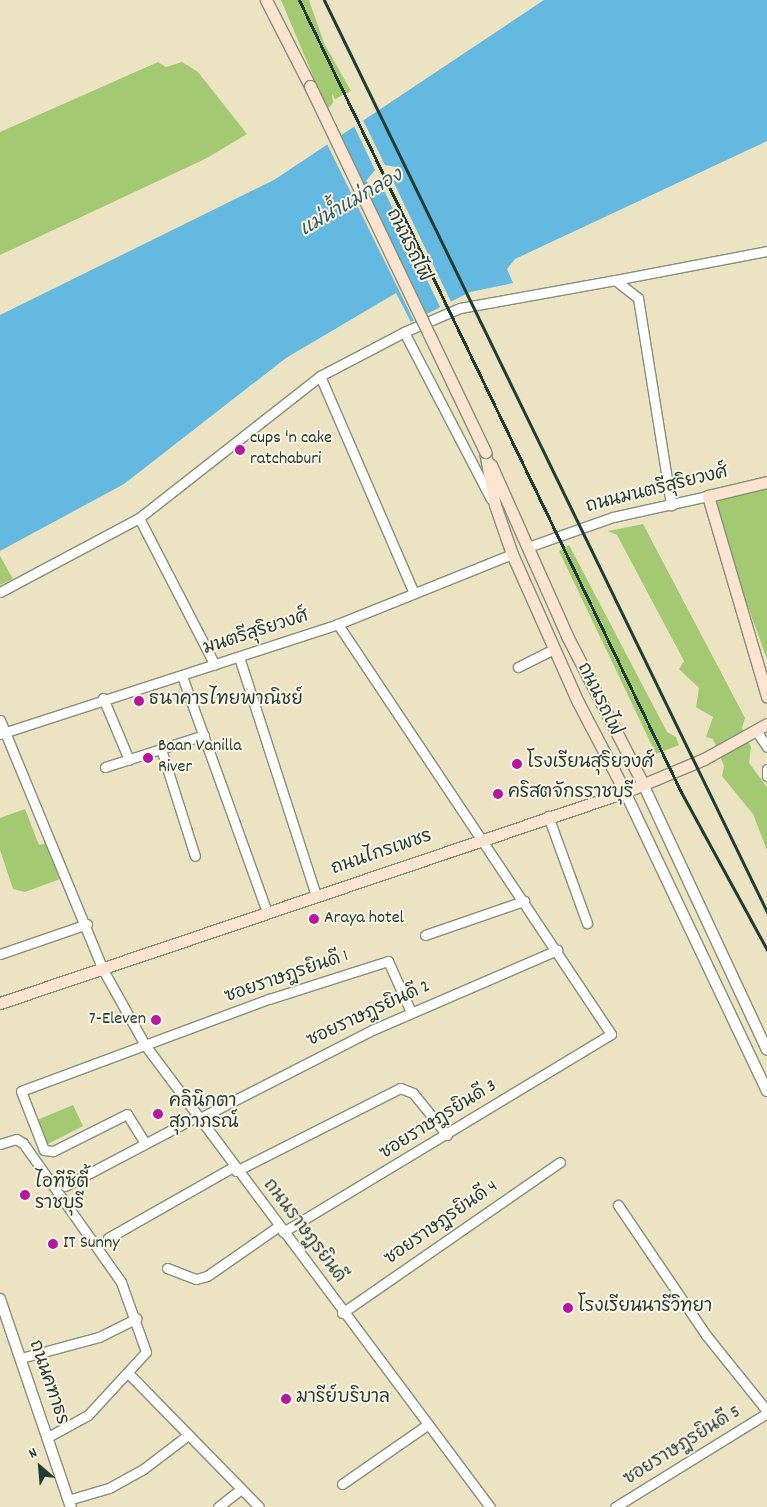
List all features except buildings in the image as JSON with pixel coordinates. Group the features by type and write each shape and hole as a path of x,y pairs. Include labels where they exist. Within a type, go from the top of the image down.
{"main road":[{"name":"ถนนรถไฟ","path":"267,1 310,86 485,452 566,636 643,784"},
{"name":"ถนนรถไฟ","path":"485,452 495,506 512,554 554,649 625,792"},
{"name":"ถนนมนตรีสุริยวงศ์","path":"708,496 767,482"},
{"path":"708,496 767,696"},
{"name":"ถนนไกรเพชร","path":"0,1003 482,838 625,792 711,755 755,733 767,724"}],"street":[{"path":"0,592 138,518 320,376 404,332 460,308 767,251"},
{"path":"615,280 638,298 671,505"},
{"path":"404,332 495,506"},
{"path":"320,376 414,592"},
{"name":"ถนนมนตรีสุริยวงศ์","path":"528,547 620,515 708,496"},
{"path":"138,518 215,665"},
{"name":"มนตรีสุริยวงศ์","path":"3,733 103,698 182,676 338,624 512,554"},
{"path":"338,624 558,950"},
{"path":"518,667 554,649"},
{"path":"239,657 316,895"},
{"path":"182,676 267,912"},
{"path":"103,698 129,760"},
{"name":"ถนนราษฎรยินดี","path":"0,720 3,733 86,924 102,968 144,1045 342,1313 490,1507"},
{"path":"755,733 767,747"},
{"path":"105,768 204,734"},
{"path":"161,749 195,856"},
{"path":"767,769 767,776"},
{"name":"ถนนรถไฟ","path":"643,784 767,1050"},
{"name":"ถนนรถไฟ","path":"625,792 767,1091"},
{"path":"548,816 587,923"},
{"path":"425,935 524,901"},
{"path":"0,954 86,924"},
{"name":"ซอยราษฎรยินดี 2","path":"65,1186 145,1143 411,1012 558,950"},
{"name":"ซอยราษฎรยินดี 3","path":"168,1268 196,1278 207,1276 281,1229 447,1135 611,1034 558,950"},
{"name":"ซอยราษฎรยินดี 1","path":"144,1045 388,961 411,1012"},
{"path":"144,1045 21,1091 44,1150 53,1150 127,1114 145,1143"},
{"path":"108,1238 235,1169 400,1088 413,1093 447,1135"},
{"path":"0,1144 16,1139 30,1153 121,1282 137,1318 146,1352 88,1415 48,1437"},
{"name":"ซอยราษฎรยินดี 4","path":"342,1313 560,1162"},
{"path":"618,1205 706,1335 767,1412"},
{"name":"ถนนคฑาธร","path":"0,1299 69,1504"},
{"path":"21,1358 99,1336 137,1318"},
{"path":"128,1373 259,1507"},
{"name":"ซอยราษฎรยินดี 5","path":"615,1507 767,1412"},
{"path":"342,1484 428,1425"},
{"path":"69,1504 109,1488 142,1470 188,1435"},
{"path":"218,1507 241,1489"}],"green space":[{"path":"281,0 309,0 324,43 351,91 335,99 332,94 333,103 327,109"},
{"path":"158,62 166,67 182,62 198,72 247,134 207,158 0,255 0,132"},
{"path":"767,483 767,659 708,496"},
{"path":"643,524 745,718 742,728 751,747 749,763 767,787 767,850 753,814 722,776 724,766 713,739 706,737 713,717 696,707 699,688 679,669 684,661 617,535 608,531"},
{"path":"569,545 667,732 676,737 679,745 656,754 559,551"},
{"path":"0,556 13,579 0,585"},
{"path":"25,809 39,845 47,843 60,879 25,892 13,889 0,850 0,818"},
{"path":"73,1105 83,1126 46,1145 37,1120"}],"water":[{"name":"แม่น้ำแม่กลอง","path":"544,0 767,0 767,141 515,259 507,269 513,283 470,292 411,322 396,293 286,358 124,484 0,551 0,315 274,180"}],"pier":[{"path":"362,118 385,165 396,167 399,173 393,181 452,304 441,309 382,186 375,189 366,181 375,170 353,124"},
{"path":"339,134 428,316 415,323 326,142"}],"railway":[{"path":"299,0 681,792 767,950"},
{"path":"324,0 767,912"}],"place":[{"name":"cups 'n cake ratchaburi","path":"240,450"},
{"name":"ธนาคารไทยพาณิชย์","path":"139,701"},
{"name":"Baan Vanilla River","path":"148,758"},
{"name":"โรงเรียนสุริยวงศ์","path":"517,764"},
{"name":"คริสตจักรราชบุรี","path":"498,794"},
{"name":"Araya hotel","path":"314,919"},
{"name":"7-Eleven","path":"156,1020"},
{"name":"คลินิกตา สุภาภรณ์","path":"158,1114"},
{"name":"ไอทีซิตี้ ราชบุรี","path":"25,1195"},
{"name":"IT Sunny","path":"53,1244"},
{"name":"โรงเรียนนารีวิทยา","path":"568,1308"},
{"name":"มารีย์บริบาล","path":"286,1399"}]}
